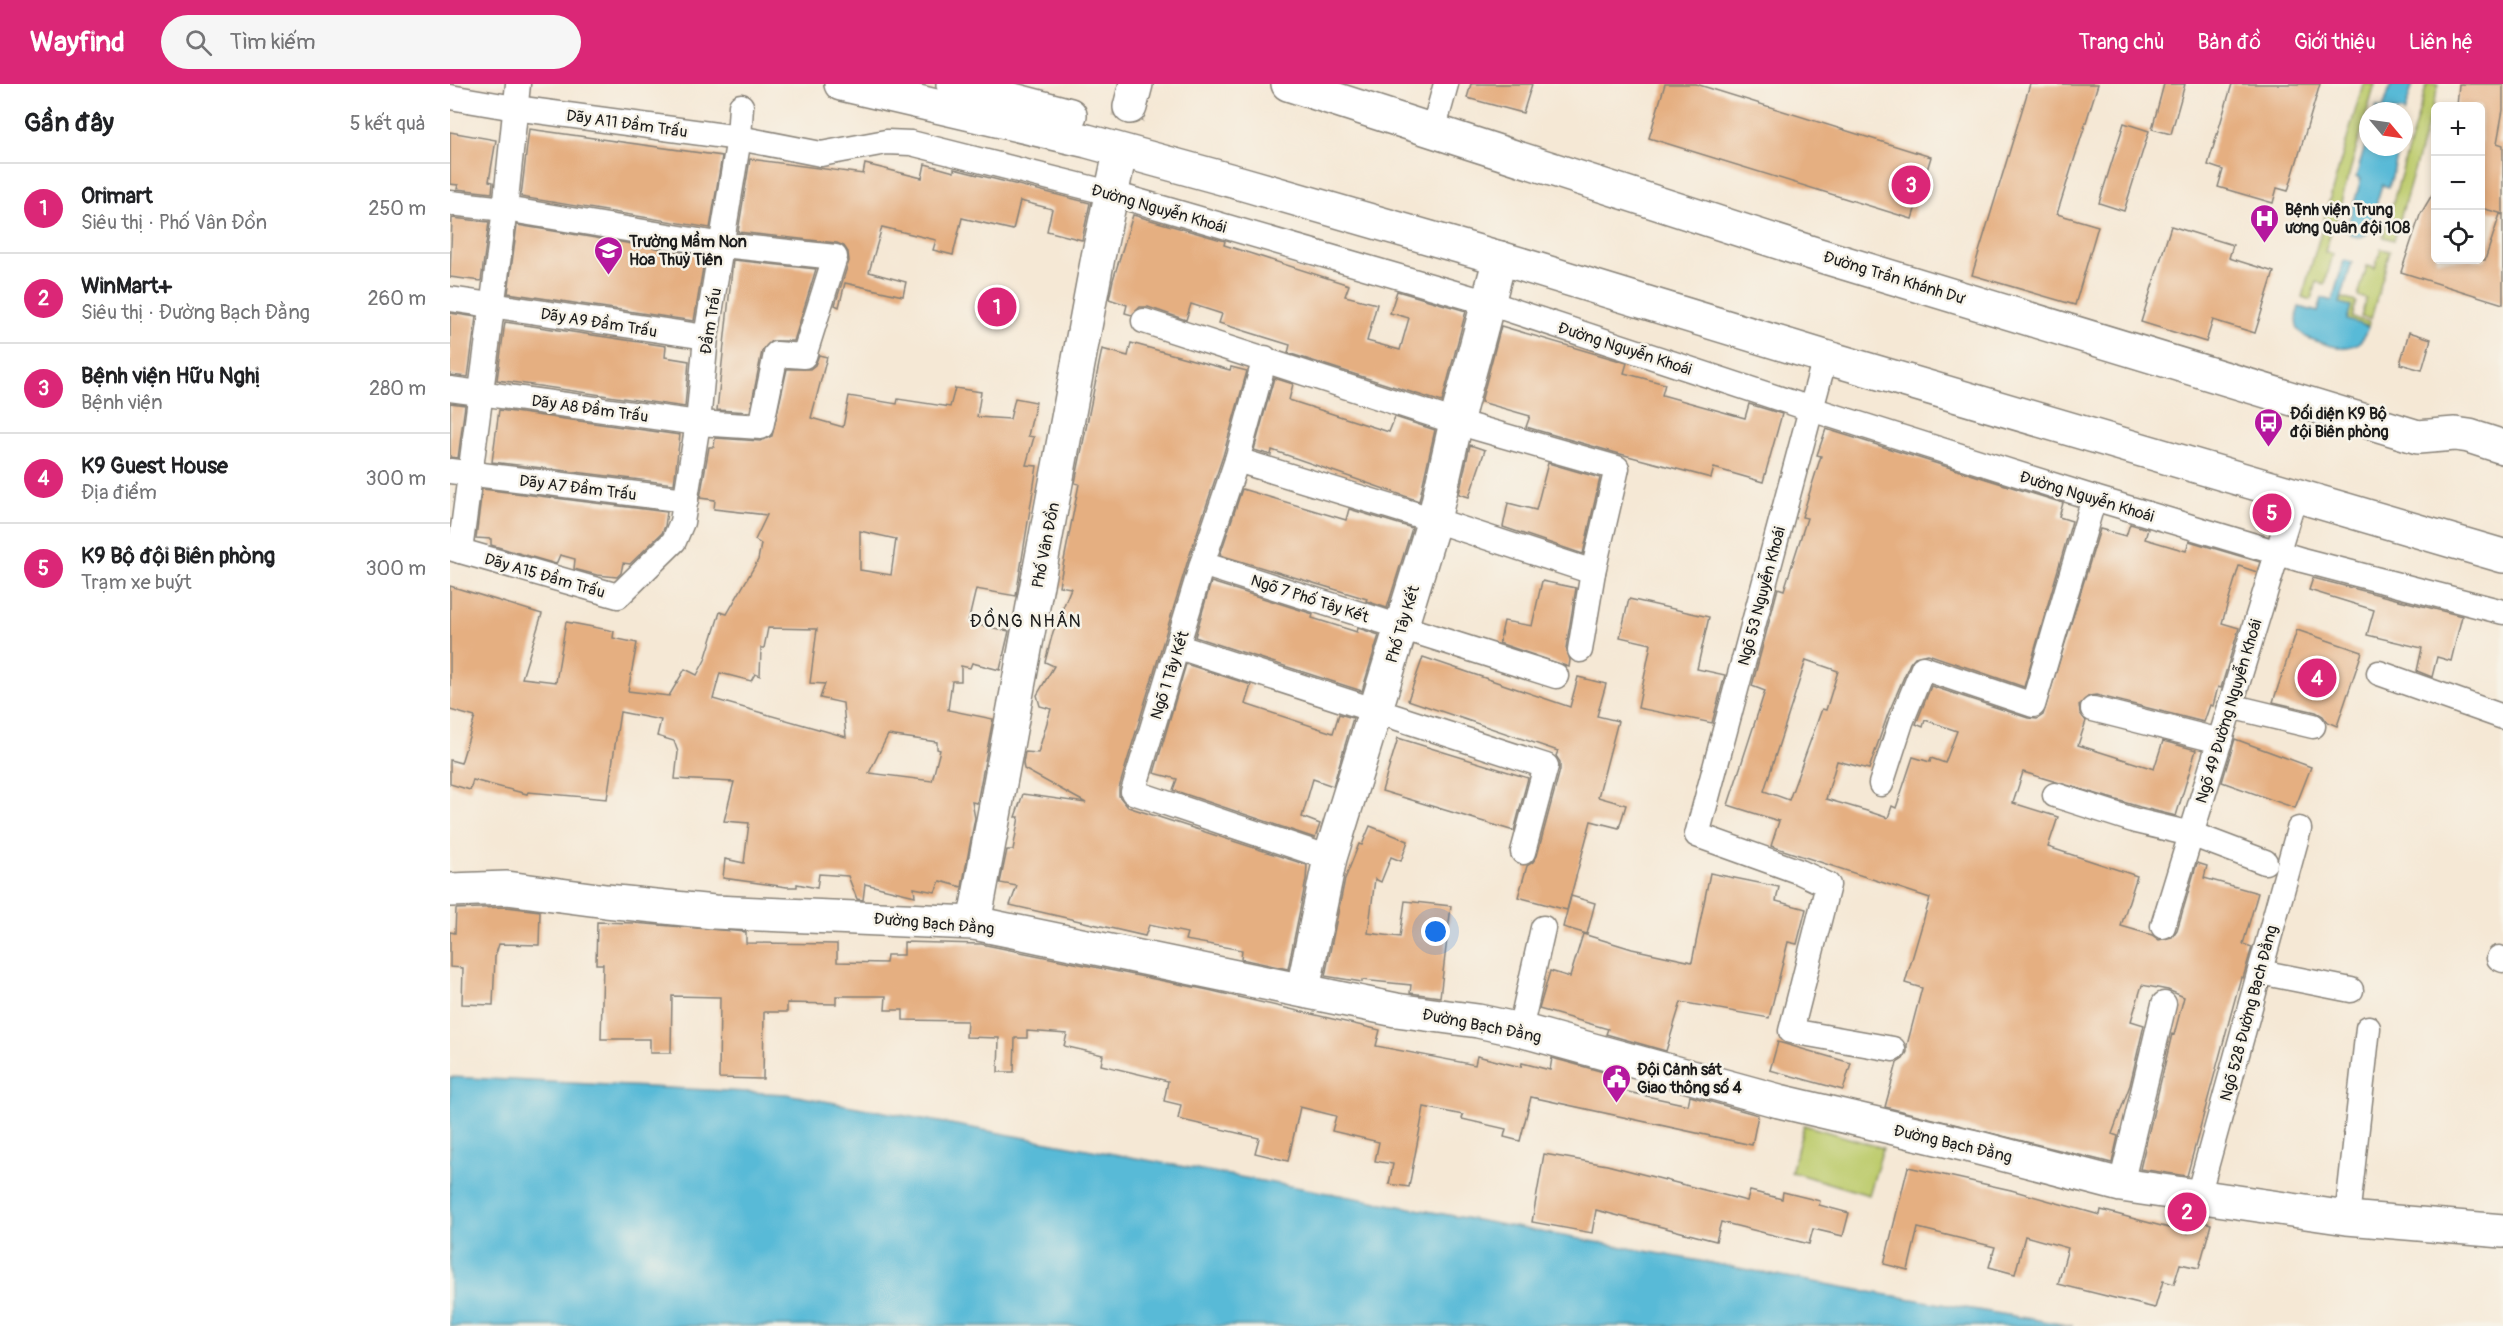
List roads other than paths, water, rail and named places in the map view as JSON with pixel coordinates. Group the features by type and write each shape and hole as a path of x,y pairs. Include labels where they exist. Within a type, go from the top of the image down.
{"main road":[{"path":"841,84 1087,141 1500,258 1825,357 2503,556"},
{"path":"953,84 1196,148 1389,204 2503,535"},
{"name":"Đường Trần Khánh Dư","path":"1293,85 1812,253 2418,437 2455,434 2503,447"},
{"name":"Phố Vân Đồn","path":"974,923 1114,180"},
{"name":"Phố Tây Kết","path":"1303,989 1330,858 1434,520 1456,422 1500,258"},
{"name":"Đường Bạch Đằng","path":"450,890 507,888 714,912 974,923 1396,1010 1478,1021 1520,1030 1779,1101 1971,1146 2121,1185 2347,1218 2503,1231"}],"street":[{"path":"455,550 460,472 481,393 505,209 518,84"},
{"path":"1433,131 1446,84"},
{"name":"Dãy A11 Đầm Trấu","path":"450,97 739,138"},
{"name":"Đầm Trấu","path":"686,500 698,423 706,338 723,245 739,138 741,106"},
{"name":"Đường Nguyễn Khoái","path":"739,138 821,154 886,142 911,143 1114,180 1811,409 2094,498 2277,552 2503,612"},
{"path":"450,203 505,209 723,245"},
{"name":"Dãy A8 Đầm Trấu","path":"450,389 698,423 761,427 776,354 804,356 835,257 723,245"},
{"name":"Dãy A9 Đầm Trấu","path":"450,299 706,338"},
{"path":"1144,321 1265,358 1456,422 1617,468 1593,573 1580,650"},
{"name":"Ngõ 53 Nguyễn Khoái","path":"1825,357 1697,835 1800,872 1828,885 1791,1031 1893,1049"},
{"name":"Ngõ 1 Tây Kết","path":"1265,358 1237,460 1202,564 1179,647 1149,735 1133,792 1330,858"},
{"path":"1237,460 1434,520 1593,573"},
{"name":"Dãy A7 Đầm Trấu","path":"460,472 686,500"},
{"name":"Ngõ 49 Đường Nguyễn Khoái","path":"2163,926 2295,495"},
{"path":"1881,784 1901,722 1923,669 2033,705 2094,498"},
{"name":"Dãy A15 Đầm Trấu","path":"455,550 618,596 674,541 682,522 686,500"},
{"name":"Ngõ 7 Phố Tây Kết","path":"1202,564 1556,676"},
{"path":"1179,647 1546,766 1523,852"},
{"path":"2379,673 2503,717"},
{"path":"2230,706 2313,726"},
{"path":"2093,709 2220,741"},
{"path":"2055,795 2136,821 2190,834 2265,862"},
{"name":"Ngõ 528 Đường Bạch Đằng","path":"2198,1196 2299,829"},
{"path":"1520,1030 1543,928"},
{"path":"2260,972 2351,990"},
{"path":"2121,1185 2164,1004"},
{"path":"2347,1218 2368,1028"}],"water":[{"path":"2391,84 2413,84 2408,102 2385,102"},
{"path":"2362,156 2398,156 2389,187 2382,185 2367,234 2357,237 2349,233 2347,228 2361,179 2356,177"},
{"path":"2344,260 2352,262 2340,303 2351,306 2347,320 2369,327 2358,343 2342,347 2324,344 2306,337 2299,331 2296,320 2299,307 2318,312 2322,298 2332,301"},
{"path":"450,1077 786,1094 1864,1291 2073,1326 450,1326"}],"tunnel":[{"path":"1117,167 1130,107"}],"place":[{"name":"Bệnh viện Hữu Nghị","path":"1911,185"},
{"name":"Bệnh viện Trung ương Quân đội 108","path":"2264,244"},
{"name":"Trường Mầm Non Hoa Thuỷ Tiên","path":"608,276"},
{"name":"Orimart","path":"997,307"},
{"name":"Đối diện K9 Bộ đội Biên phòng","path":"2269,448"},
{"name":"K9 Bộ đội Biên phòng","path":"2272,513"},
{"name":"K9 Guest House","path":"2317,678"},
{"name":"Đội Cảnh sát Giao thông số 4","path":"1616,1104"},
{"name":"WinMart+","path":"2187,1212"}],"district":[{"name":"ĐỒNG NHÂN","path":"1026,621"}]}
